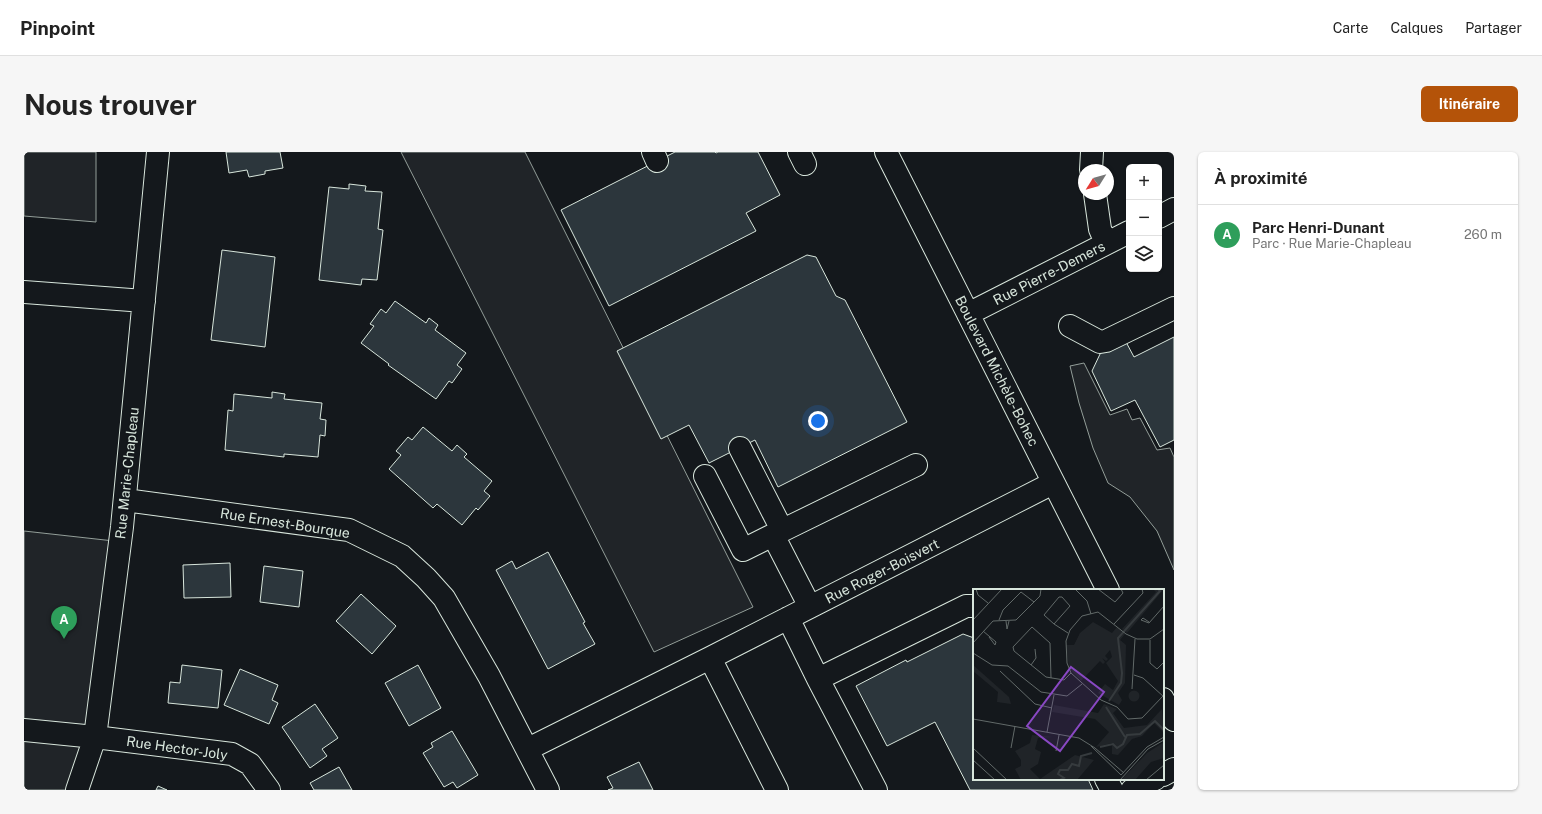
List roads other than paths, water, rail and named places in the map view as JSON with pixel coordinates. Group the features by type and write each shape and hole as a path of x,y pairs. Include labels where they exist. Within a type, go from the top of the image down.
{"street":[{"name":"Rue Marie-Chapleau","path":"77,790 95,737 125,500 158,152"},
{"name":"Boulevard Michèle-Bohec","path":"886,152 1107,589"},
{"path":"1091,164 1092,152"},
{"path":"1096,200 1100,229 1106,243"},
{"path":"1162,215 1174,209"},
{"name":"Rue Pierre-Demers","path":"968,314 1126,233"},
{"path":"24,292 144,301"},
{"path":"1070,326 1100,342 1106,341 1174,308"},
{"path":"740,448 810,607"},
{"path":"706,476 743,550 916,465"},
{"name":"Rue Roger-Boisvert","path":"528,749 1053,483"},
{"name":"Rue Ernest-Bourque","path":"125,500 349,530 402,556 426,578 444,598 489,676 548,790"},
{"path":"818,679 966,606 973,606"},
{"path":"788,618 876,790"},
{"path":"710,658 777,790"},
{"path":"1164,701 1174,720"},
{"name":"Rue Hector-Joly","path":"24,730 232,754 250,764 269,790"},
{"path":"1164,774 1174,769"},
{"path":"1107,780 1112,790"},
{"path":"1132,790 1153,780"}],"place":[{"name":"Parc Henri-Dunant","path":"64,639"}]}
